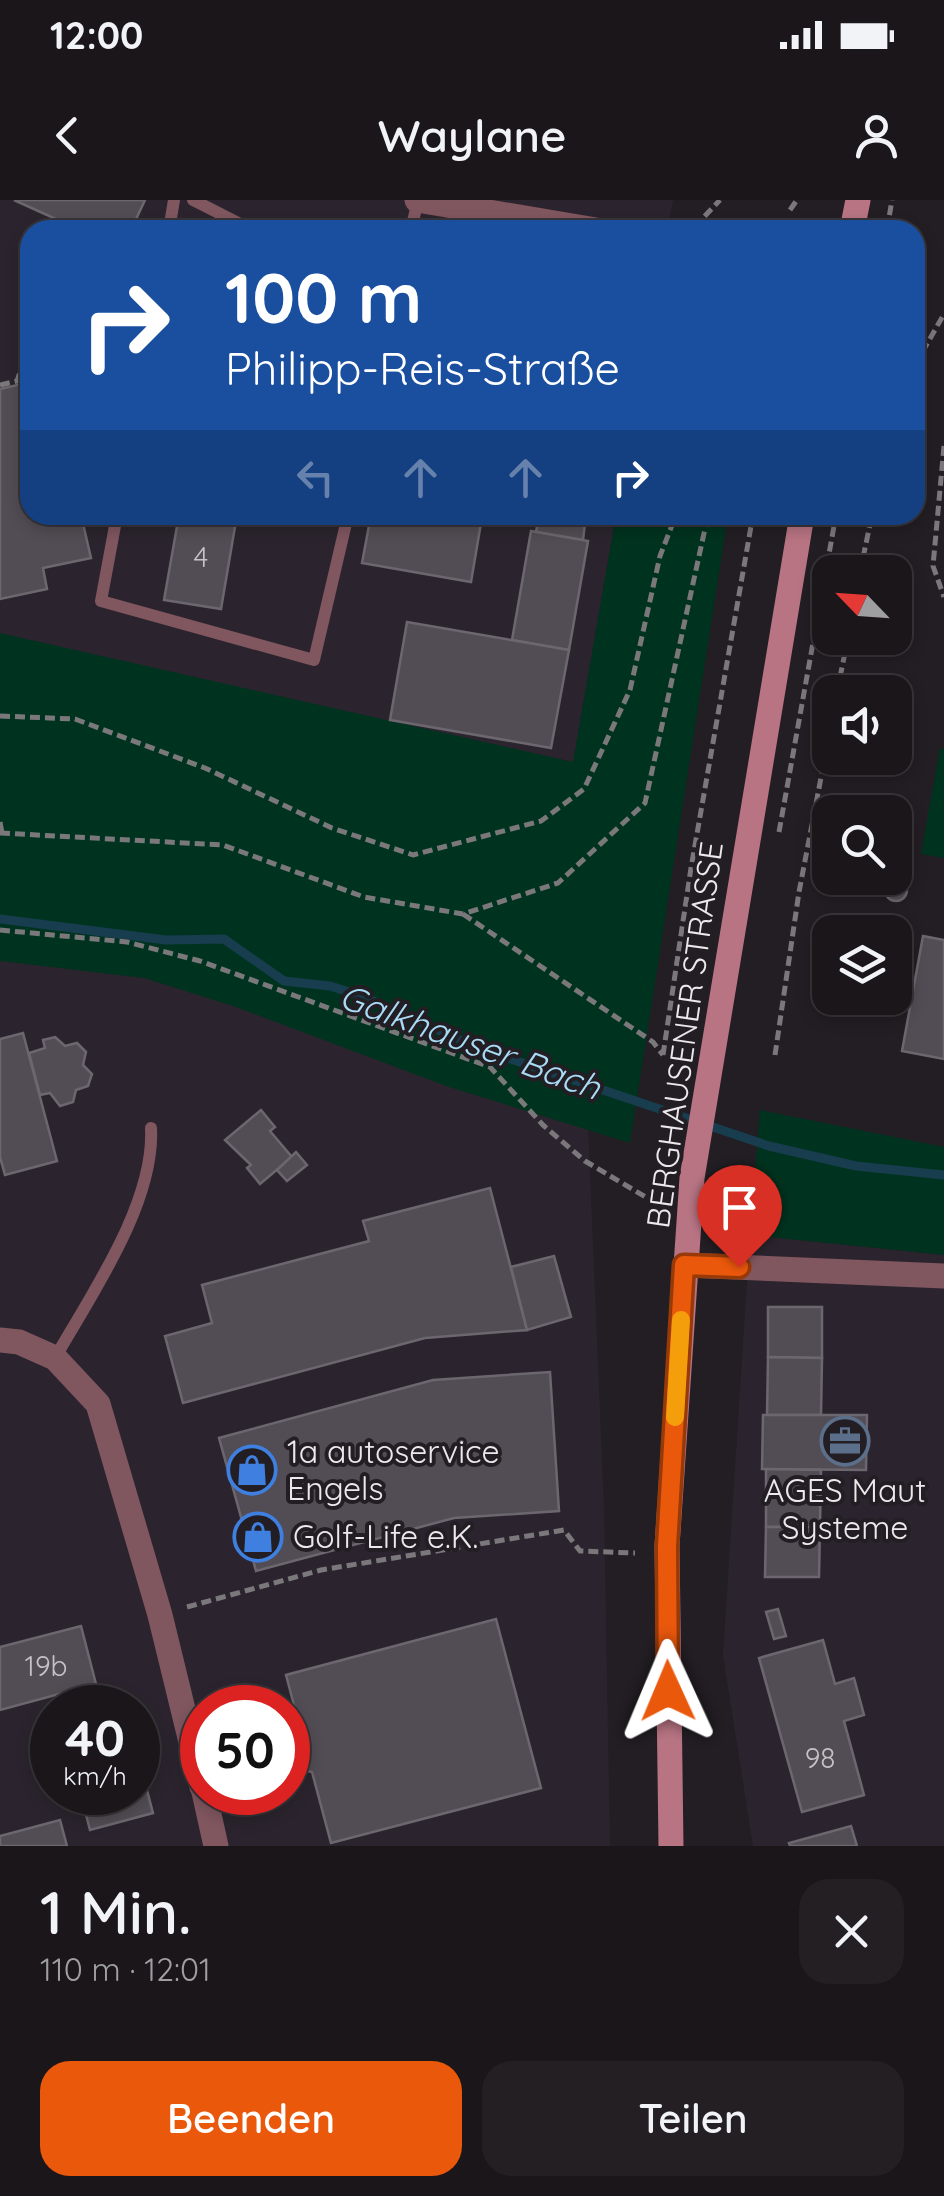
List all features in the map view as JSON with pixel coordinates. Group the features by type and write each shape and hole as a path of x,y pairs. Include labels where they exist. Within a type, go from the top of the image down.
{"main road":[{"name":"BERGHAUSENER STRASSE","path":"674,1846 670,1808 667,1546 692,1178 704,1084 800,525"}],"street":[{"path":"418,200 472,204 548,220"},
{"path":"684,1265 943,1279"},
{"path":"0,1340 19,1342 55,1358 98,1404 180,1696"},
{"path":"209,1815 216,1846"}],"lane":[{"path":"194,200 233,220"},
{"path":"115,525 102,602 314,660 346,525"},
{"path":"55,1358 127,1226 152,1153 151,1128"}],"path":[{"path":"702,220 720,200"},
{"path":"790,210 797,200"},
{"path":"925,347 944,314"},
{"path":"0,385 17,381 20,372"},
{"path":"944,446 934,566 944,598"},
{"path":"0,716 75,719 205,768 332,828 413,855 541,821 584,789 630,690 660,556 672,525"},
{"path":"463,914 558,883 645,803 706,525"},
{"path":"0,822 1,833 224,844 364,896 463,914 653,1042 663,1055 751,525"},
{"path":"777,844 834,525"},
{"path":"864,555 870,525"},
{"path":"775,1055 821,775"},
{"path":"0,930 126,942 200,961 490,1067 543,1125 585,1162 648,1199"},
{"path":"160,1614 321,1570 564,1530 580,1551 634,1554"}],"shaded area":[{"path":"0,200 673,200 669,220 20,220 20,525 614,525 573,763 604,1508 610,1846 0,1846"},
{"path":"750,1235 944,1255 944,1846 753,1846 723,1655"}],"green space":[{"path":"614,525 726,525 630,1143 449,1087 236,1007 144,978 0,961 0,633 573,762"},
{"path":"940,748 944,749 944,858 921,854"},
{"path":"760,1110 944,1147 944,1255 750,1235"}],"building":[{"path":"14,200 145,200 136,220 58,220"},
{"path":"20,384 20,525 83,525 91,558 43,568 47,589 0,599 0,389"},
{"path":"177,525 235,525 221,609 164,600"},
{"path":"369,525 481,525 471,582 362,563"},
{"path":"537,525 585,525 583,540 536,532"},
{"path":"531,531 588,541 569,650 512,640"},
{"path":"407,622 569,650 551,748 390,720"},
{"path":"886,895 906,895 896,901"},
{"path":"923,936 944,940 944,1059 902,1051 909,1015 912,1015"},
{"path":"23,1033 57,1161 5,1175 0,1157 0,1039"},
{"path":"55,1037 65,1046 77,1043 86,1052 83,1065 92,1074 88,1086 76,1090 73,1102 60,1106 50,1093 40,1095 29,1053 45,1048 43,1040"},
{"path":"261,1110 275,1127 270,1131 292,1157 260,1184 247,1168 251,1165 225,1140"},
{"path":"296,1152 307,1165 287,1181 277,1170"},
{"path":"490,1188 527,1330 425,1338 183,1403 165,1336 212,1323 202,1285 369,1241 363,1221"},
{"path":"554,1256 571,1317 527,1330 511,1267"},
{"path":"768,1307 822,1307 822,1358 768,1357"},
{"path":"768,1357 822,1358 821,1415 767,1415"},
{"path":"550,1372 559,1511 454,1518 256,1571 219,1438 433,1380"},
{"path":"763,1415 867,1415 866,1470 762,1469"},
{"path":"766,1469 821,1470 820,1527 766,1527"},
{"path":"766,1527 820,1527 819,1577 765,1577"},
{"path":"778,1609 786,1636 774,1639 766,1612"},
{"path":"496,1619 541,1788 331,1843 310,1772 310,1685 289,1685 286,1675"},
{"path":"81,1626 96,1684 30,1685 30,1702 0,1710 0,1647"},
{"path":"823,1640 835,1684 854,1678 864,1715 844,1721 864,1795 802,1812 759,1658"},
{"path":"86,1815 146,1815 90,1830"},
{"path":"60,1820 67,1846 0,1846 0,1836"},
{"path":"851,1826 857,1846 789,1843"}],"waterway":[{"name":"Galkhauser Bach","path":"0,919 166,940 224,939 284,981 330,986 365,997 478,1048 769,1146 856,1166 944,1175"}],"slow traffic":[{"path":"675,1417 681,1320"}],"place":[{"name":"AGES Maut Systeme","path":"845,1441"},
{"name":"1a autoservice Engels","path":"252,1470"},
{"name":"Golf-Life e.K.","path":"258,1537"}],"route":[{"path":"668,1691 667,1546 684,1265 739,1267"}]}
